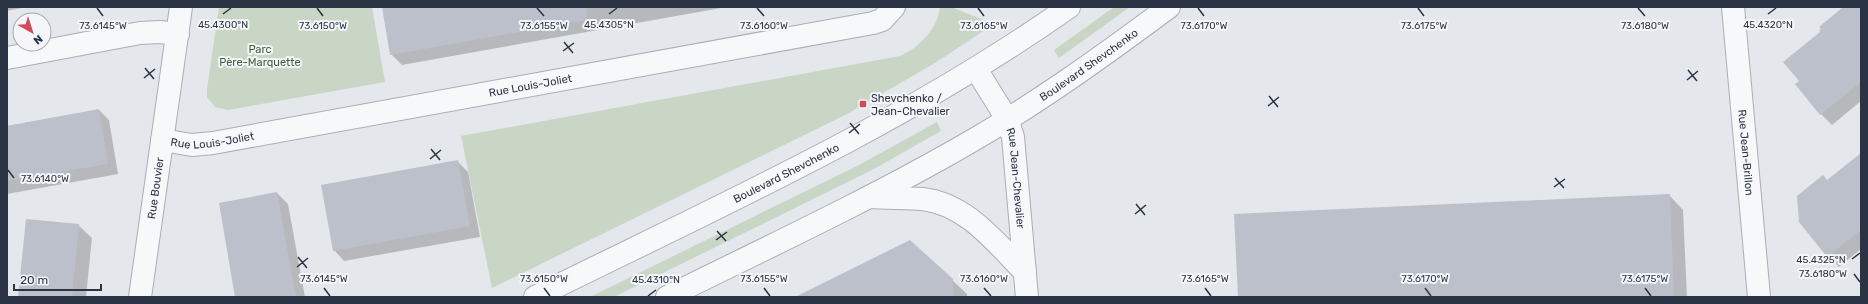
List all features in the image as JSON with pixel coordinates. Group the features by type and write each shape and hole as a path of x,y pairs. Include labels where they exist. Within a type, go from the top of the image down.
{"street":[{"name":"Rue Bouvier","path":"140,297 181,7"},
{"name":"Rue Louis-Joliet","path":"162,140 192,145 229,141 873,23 882,20 894,7"},
{"name":"Boulevard Shevchenko","path":"535,297 832,150 896,116 976,69 1069,7"},
{"name":"Boulevard Shevchenko","path":"667,297 868,197 949,154 1041,98 1169,7"},
{"name":"Rue Jean-Brillon","path":"1736,9 1759,297"},
{"path":"7,58 140,33 160,32 178,34"},
{"name":"Rue Jean-Chevalier","path":"976,69 1007,119 1013,137 1027,297"},
{"path":"868,197 922,200 944,205 956,210 980,226 1025,272"}],"green space":[{"name":"Parc Père-Marquette","path":"219,7 372,7 385,82 228,110 215,107 207,97 207,89"},
{"path":"940,7 951,7 994,24 935,63 847,114 492,288 461,136 900,56 920,43 931,30 936,22"},
{"path":"1114,7 1130,7 1059,58 1054,50"},
{"path":"937,122 941,131 872,170 614,297 590,297 859,165"}],"building":[{"path":"382,7 586,7 587,20 390,55"},
{"path":"1843,7 1861,7 1861,82 1820,115 1795,84 1799,81 1783,62 1820,32 1819,31 1821,29 1819,27"},
{"path":"99,109 108,164 7,181 7,126"},
{"path":"1861,153 1861,230 1827,257 1799,222 1797,196 1823,175 1827,180"},
{"path":"458,160 470,226 333,251 321,185"},
{"path":"277,192 296,297 235,297 219,203"},
{"path":"1670,194 1674,297 1238,297 1234,214"},
{"path":"26,219 79,224 72,297 18,297"},
{"path":"910,240 953,279 954,297 795,297"}],"place":[{"name":"Shevchenko / Jean-Chevalier","path":"863,104"}]}
